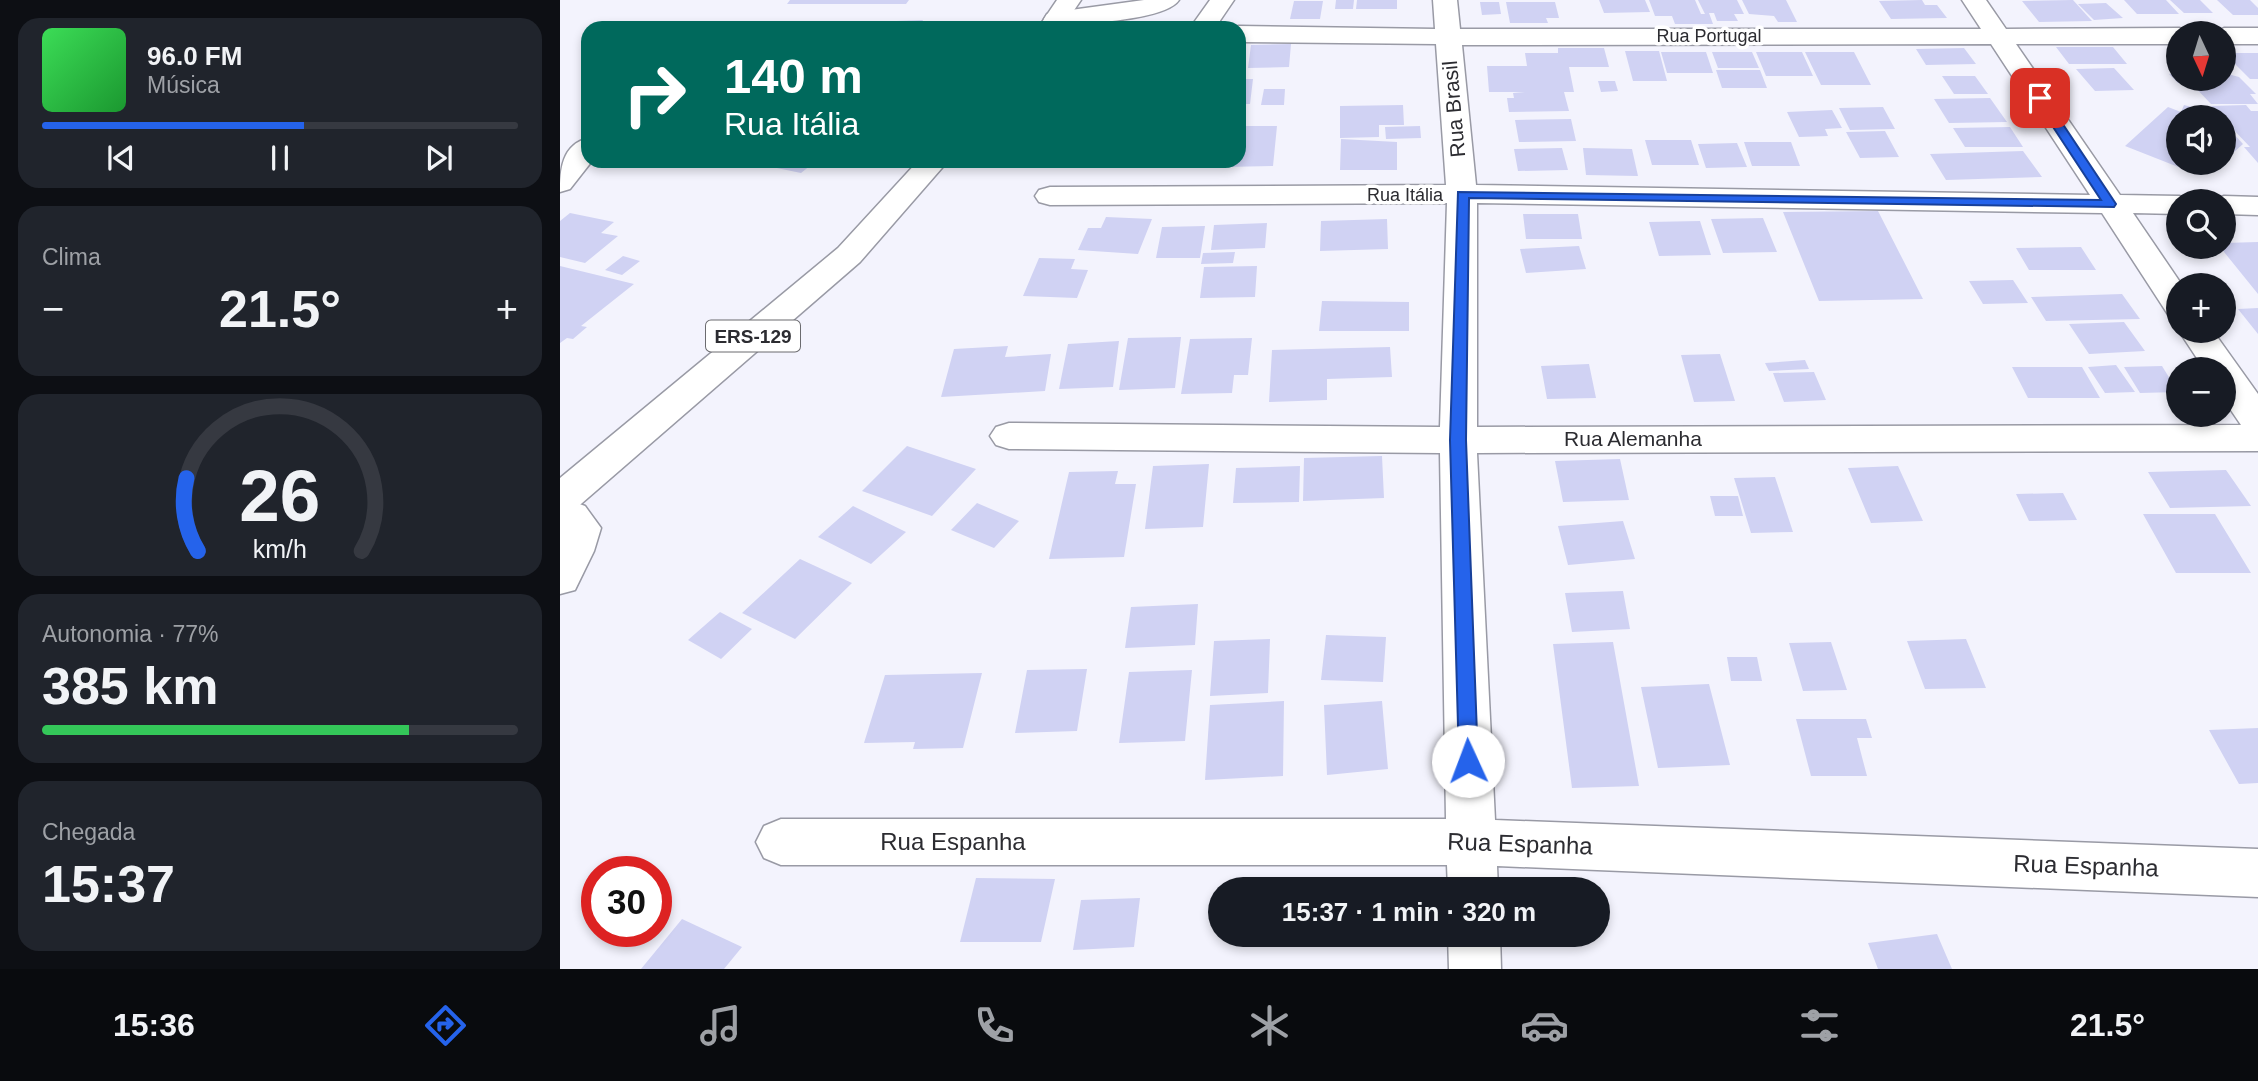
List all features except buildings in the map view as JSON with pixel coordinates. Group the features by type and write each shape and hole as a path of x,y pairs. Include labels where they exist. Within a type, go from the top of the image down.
{"street":[{"path":"1058,16 1146,8 1167,0"},
{"path":"1207,21 1222,0"},
{"name":"Rua Brasil","path":"1445,0 1462,194 1458,440 1472,877"},
{"path":"1974,0 2166,287"},
{"name":"Rua Portugal","path":"1246,34 1448,37 2166,36"},
{"path":"2236,36 2258,36"},
{"path":"560,183 581,156"},
{"name":"ERS-129","path":"560,500 849,255 928,168"},
{"name":"Rua Itália","path":"1050,196 1462,194 2166,205"},
{"path":"2236,205 2258,206"},
{"path":"2236,390 2258,422"},
{"name":"Rua Alemanha","path":"1009,436 1458,440 2258,438"},
{"path":"560,512 571,517 581,528 574,551 560,578"},
{"name":"Rua Espanha","path":"781,842 1471,842 2258,873"},
{"path":"1474,947 1475,969"}],"route":[{"path":"1468,761 1458,440 1462,194 2110,204 2040,98"}]}
